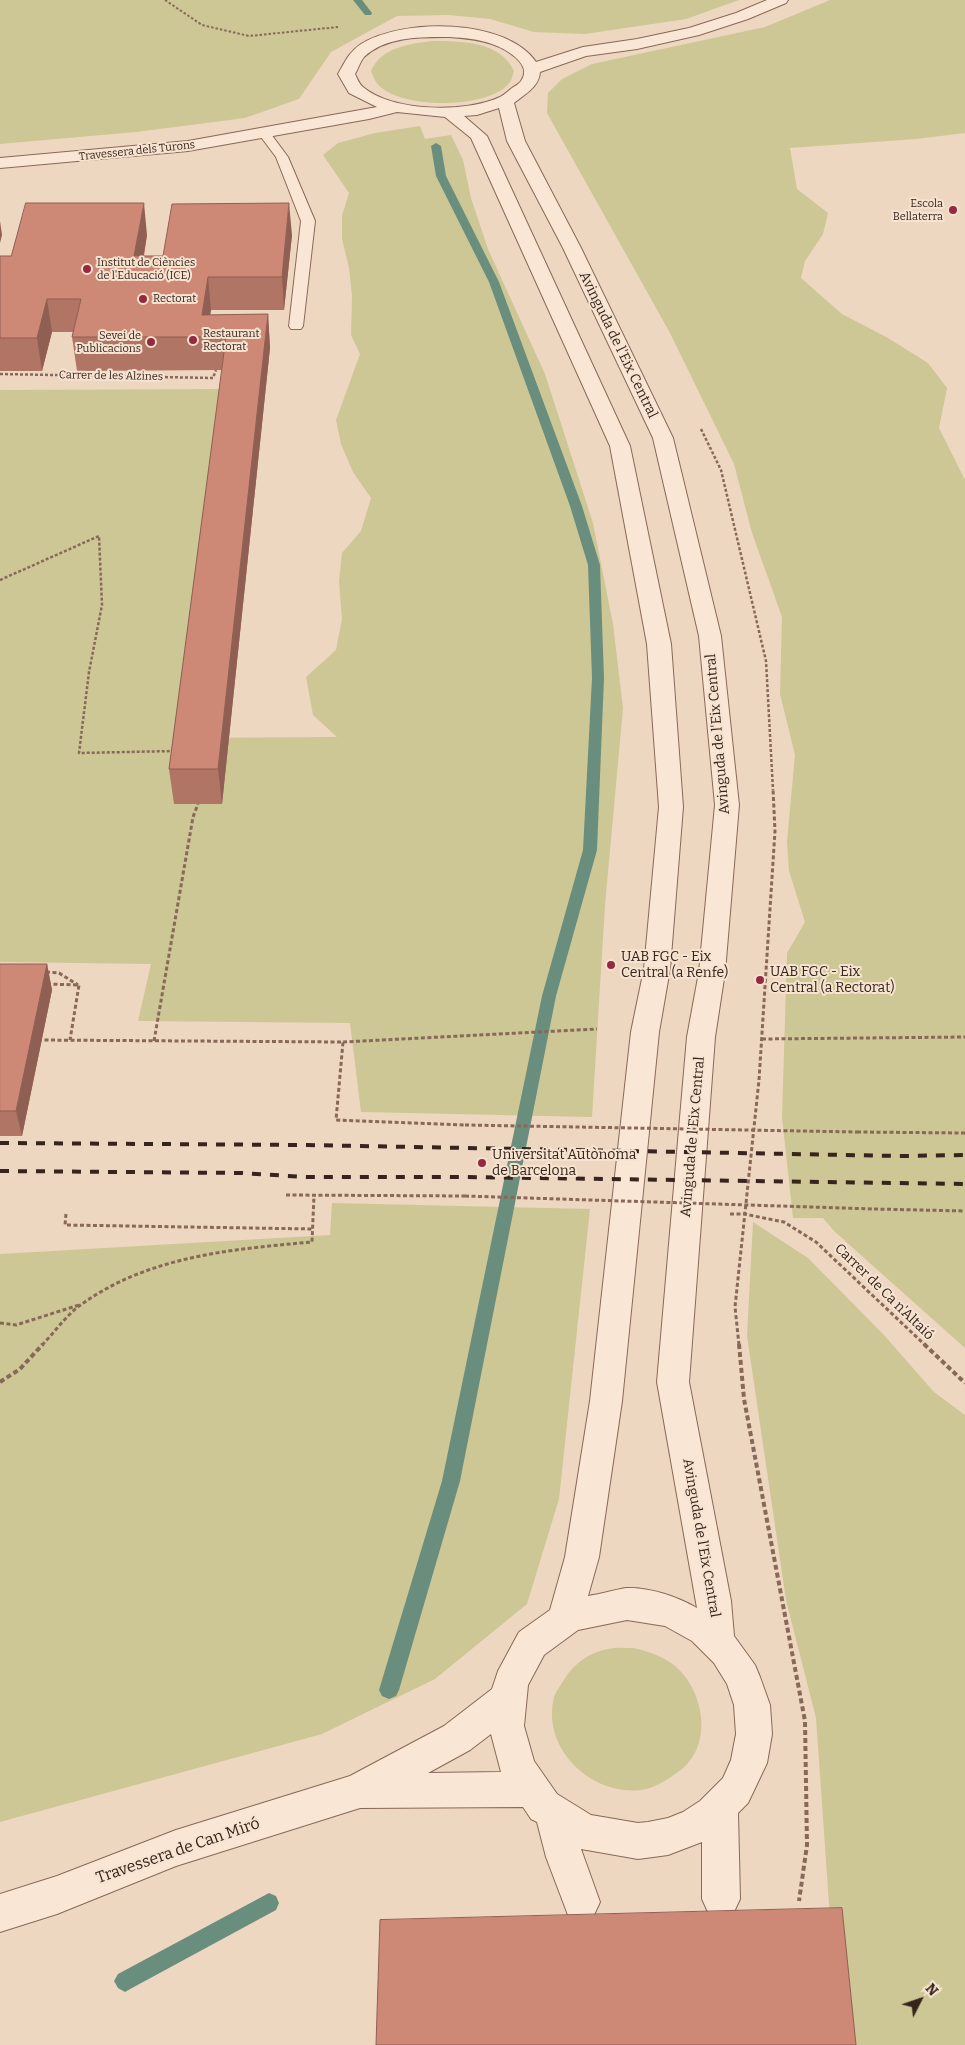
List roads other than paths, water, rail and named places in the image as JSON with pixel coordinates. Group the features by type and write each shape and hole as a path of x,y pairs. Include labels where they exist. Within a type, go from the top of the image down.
{"street":[{"path":"532,70 583,52 637,44 693,32 742,16 780,0"},
{"path":"507,45 524,56 532,70 530,81 524,88 505,101 479,109 421,112 394,108 365,96 355,89 349,81 347,73 349,65 358,54 375,44 397,37 423,33 450,32 485,37 524,49 583,52"},
{"path":"338,95 349,81"},
{"name":"Avinguda de l'Eix Central","path":"505,101 516,142 572,248 663,438 710,636 727,805 712,972 701,1037 672,1382 714,1601 717,1642"},
{"name":"Travessera dels Turons","path":"268,133 324,106"},
{"name":"Travessera dels Turons","path":"0,163 188,146 268,133 394,108"},
{"path":"449,112 478,136 620,446 659,644 671,807 657,968 645,1032 604,1411 582,1557 565,1618"},
{"path":"541,1801 565,1821 593,1834 608,1838 638,1841 654,1840 683,1832 702,1822 720,1809 730,1798 745,1774 754,1746 755,1719 743,1677 728,1653 691,1622 676,1614 644,1605 627,1604 595,1607 565,1618 541,1635 526,1652 514,1671 506,1700 505,1730 508,1746 514,1762 541,1801 565,1857 581,1902"},
{"name":"Travessera de Can Miró","path":"0,1913 57,1894 176,1848 358,1791 457,1738 506,1700"},
{"name":"Travessera de Can Miró","path":"358,1791 541,1801"},
{"path":"720,1809 721,1898"}],"lane":[{"path":"268,133 282,157 308,221 296,326"}],"waterway":[{"path":"357,0 368,13"},
{"path":"389,1690 451,1481 549,996 590,850 598,678 594,565 576,506 494,282 441,176 436,146"},
{"path":"125,1981 269,1903"}],"railway":[{"path":"0,1143 307,1145 901,1156 965,1155"},
{"path":"0,1171 242,1173 305,1177 465,1177 965,1184"}],"place":[{"name":"Escola Bellaterra","path":"953,210"},
{"name":"Institut de Ciències de l'Educació (ICE)","path":"87,269"},
{"name":"Rectorat","path":"143,299"},
{"name":"Restaurant Rectorat","path":"193,340"},
{"name":"Sevei de Publicacions","path":"151,342"},
{"name":"UAB FGC - Eix Central (a Renfe)","path":"611,965"},
{"name":"UAB FGC - Eix Central (a Rectorat)","path":"760,980"},
{"name":"Universitat Autònoma de Barcelona","path":"482,1163"}]}
